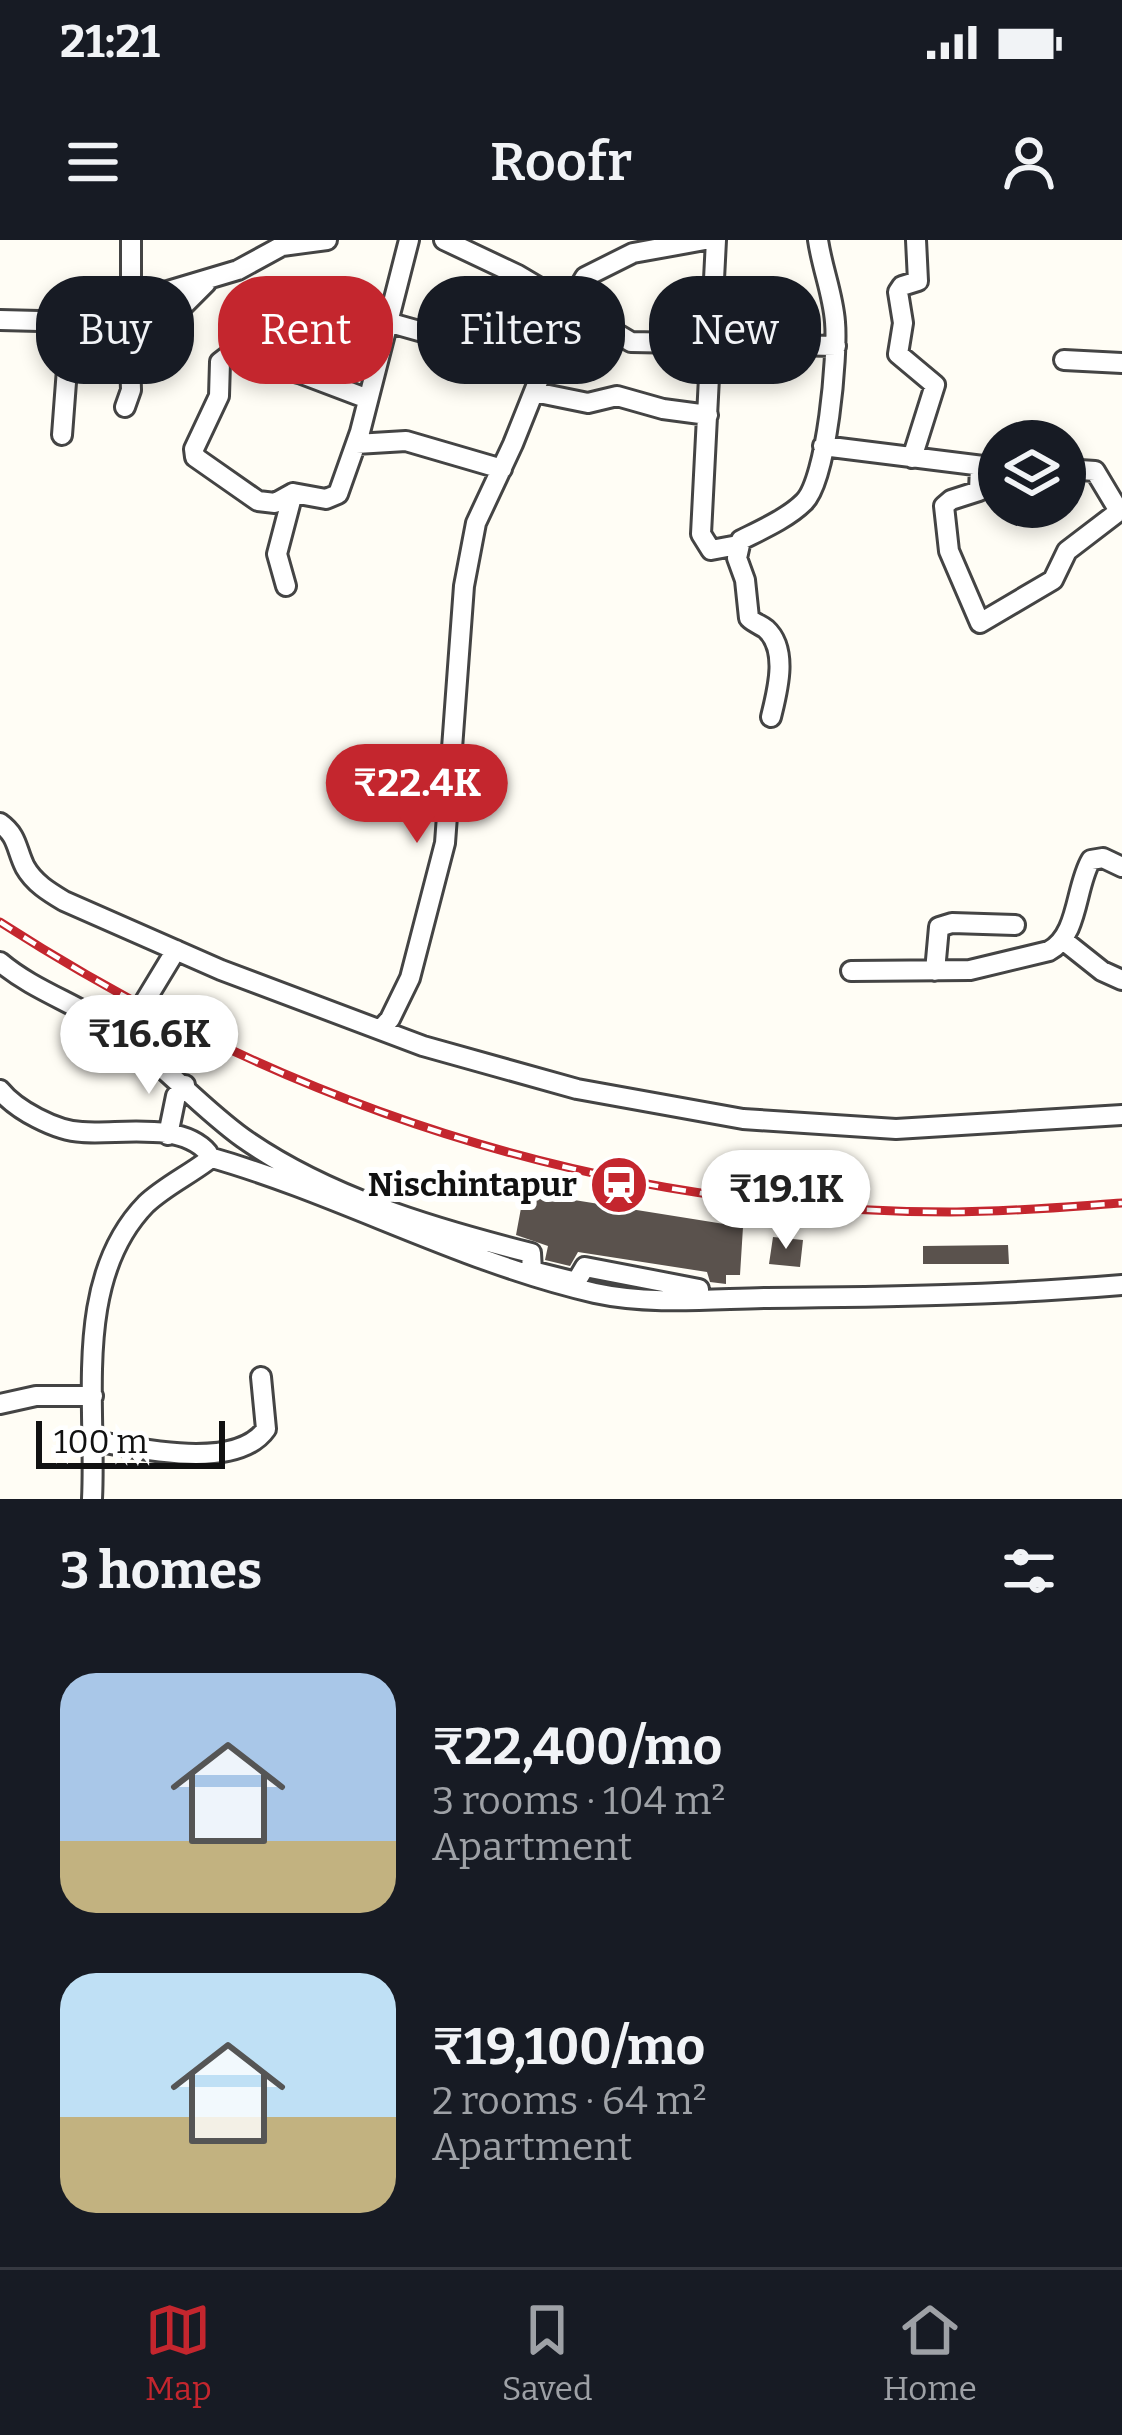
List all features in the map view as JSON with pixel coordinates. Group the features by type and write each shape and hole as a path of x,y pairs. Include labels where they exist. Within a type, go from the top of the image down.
{"street":[{"path":"131,240 131,276"},
{"path":"194,284 244,268 270,246 327,240"},
{"path":"393,302 409,240"},
{"path":"445,240 515,276"},
{"path":"586,276 618,249 705,240"},
{"path":"714,276 716,240"},
{"path":"709,384 701,534 711,550 738,545 809,498 823,446 836,346 835,316 818,240"},
{"path":"912,458 934,385 898,354 903,323 898,292 918,281 916,240"},
{"path":"125,407 130,358 210,279"},
{"path":"0,320 36,322"},
{"path":"821,346 836,346"},
{"path":"368,399 294,371 229,355 222,358 219,396 194,449 195,457 258,501 275,503 293,493 326,500 338,494 356,444 368,399 372,384"},
{"path":"1064,360 1122,363"},
{"path":"62,435 67,384"},
{"path":"380,1029 410,978 445,842 472,535 537,384"},
{"path":"534,392 588,403 617,396 708,415"},
{"path":"356,444 406,441 502,469"},
{"path":"823,446 978,466"},
{"path":"978,491 944,506 949,550 980,623 1053,580 1067,551 1120,510 1095,471 1086,471"},
{"path":"286,586 278,554 293,493"},
{"path":"738,545 747,613 767,630 778,660 779,683 771,717"},
{"path":"0,823 12,831 25,866 40,887 176,950 423,1046 578,1089 743,1119 896,1129 1122,1115"},
{"path":"851,970 982,967 1049,951 1063,940 1091,860 1103,858 1122,867"},
{"path":"935,970 939,927 952,923 1015,925"},
{"path":"1063,940 1102,971 1122,980"},
{"path":"132,1043 136,1016 176,950"},
{"path":"0,962 132,1043 247,1140 302,1172 398,1215 531,1252 532,1271 576,1282 585,1267 675,1287 799,1298"},
{"path":"168,1136 176,1096 185,1085"},
{"path":"0,1090 18,1107 76,1132 143,1130 203,1146 208,1156 292,1182 370,1218 469,1255 595,1293 656,1300 799,1298 1038,1292 1122,1285"},
{"path":"92,1499 100,1295 115,1249 146,1205 208,1156"},
{"path":"94,1441 189,1456 252,1442 266,1430 261,1377"},
{"path":"0,1404 36,1396 93,1396"}],"building":[{"path":"524,1192 743,1227 740,1275 726,1275 726,1284 710,1282 707,1272 578,1252 570,1266 545,1260 548,1246 516,1235"},
{"path":"773,1237 803,1240 800,1267 769,1264"},
{"path":"1008,1245 1009,1264 923,1264 923,1246"}],"railway":[{"path":"0,922 110,988 222,1046 336,1095 454,1136 574,1169 696,1192 822,1207 971,1212 1122,1203"}],"place":[{"name":"Nischintapur","path":"619,1185"}]}
